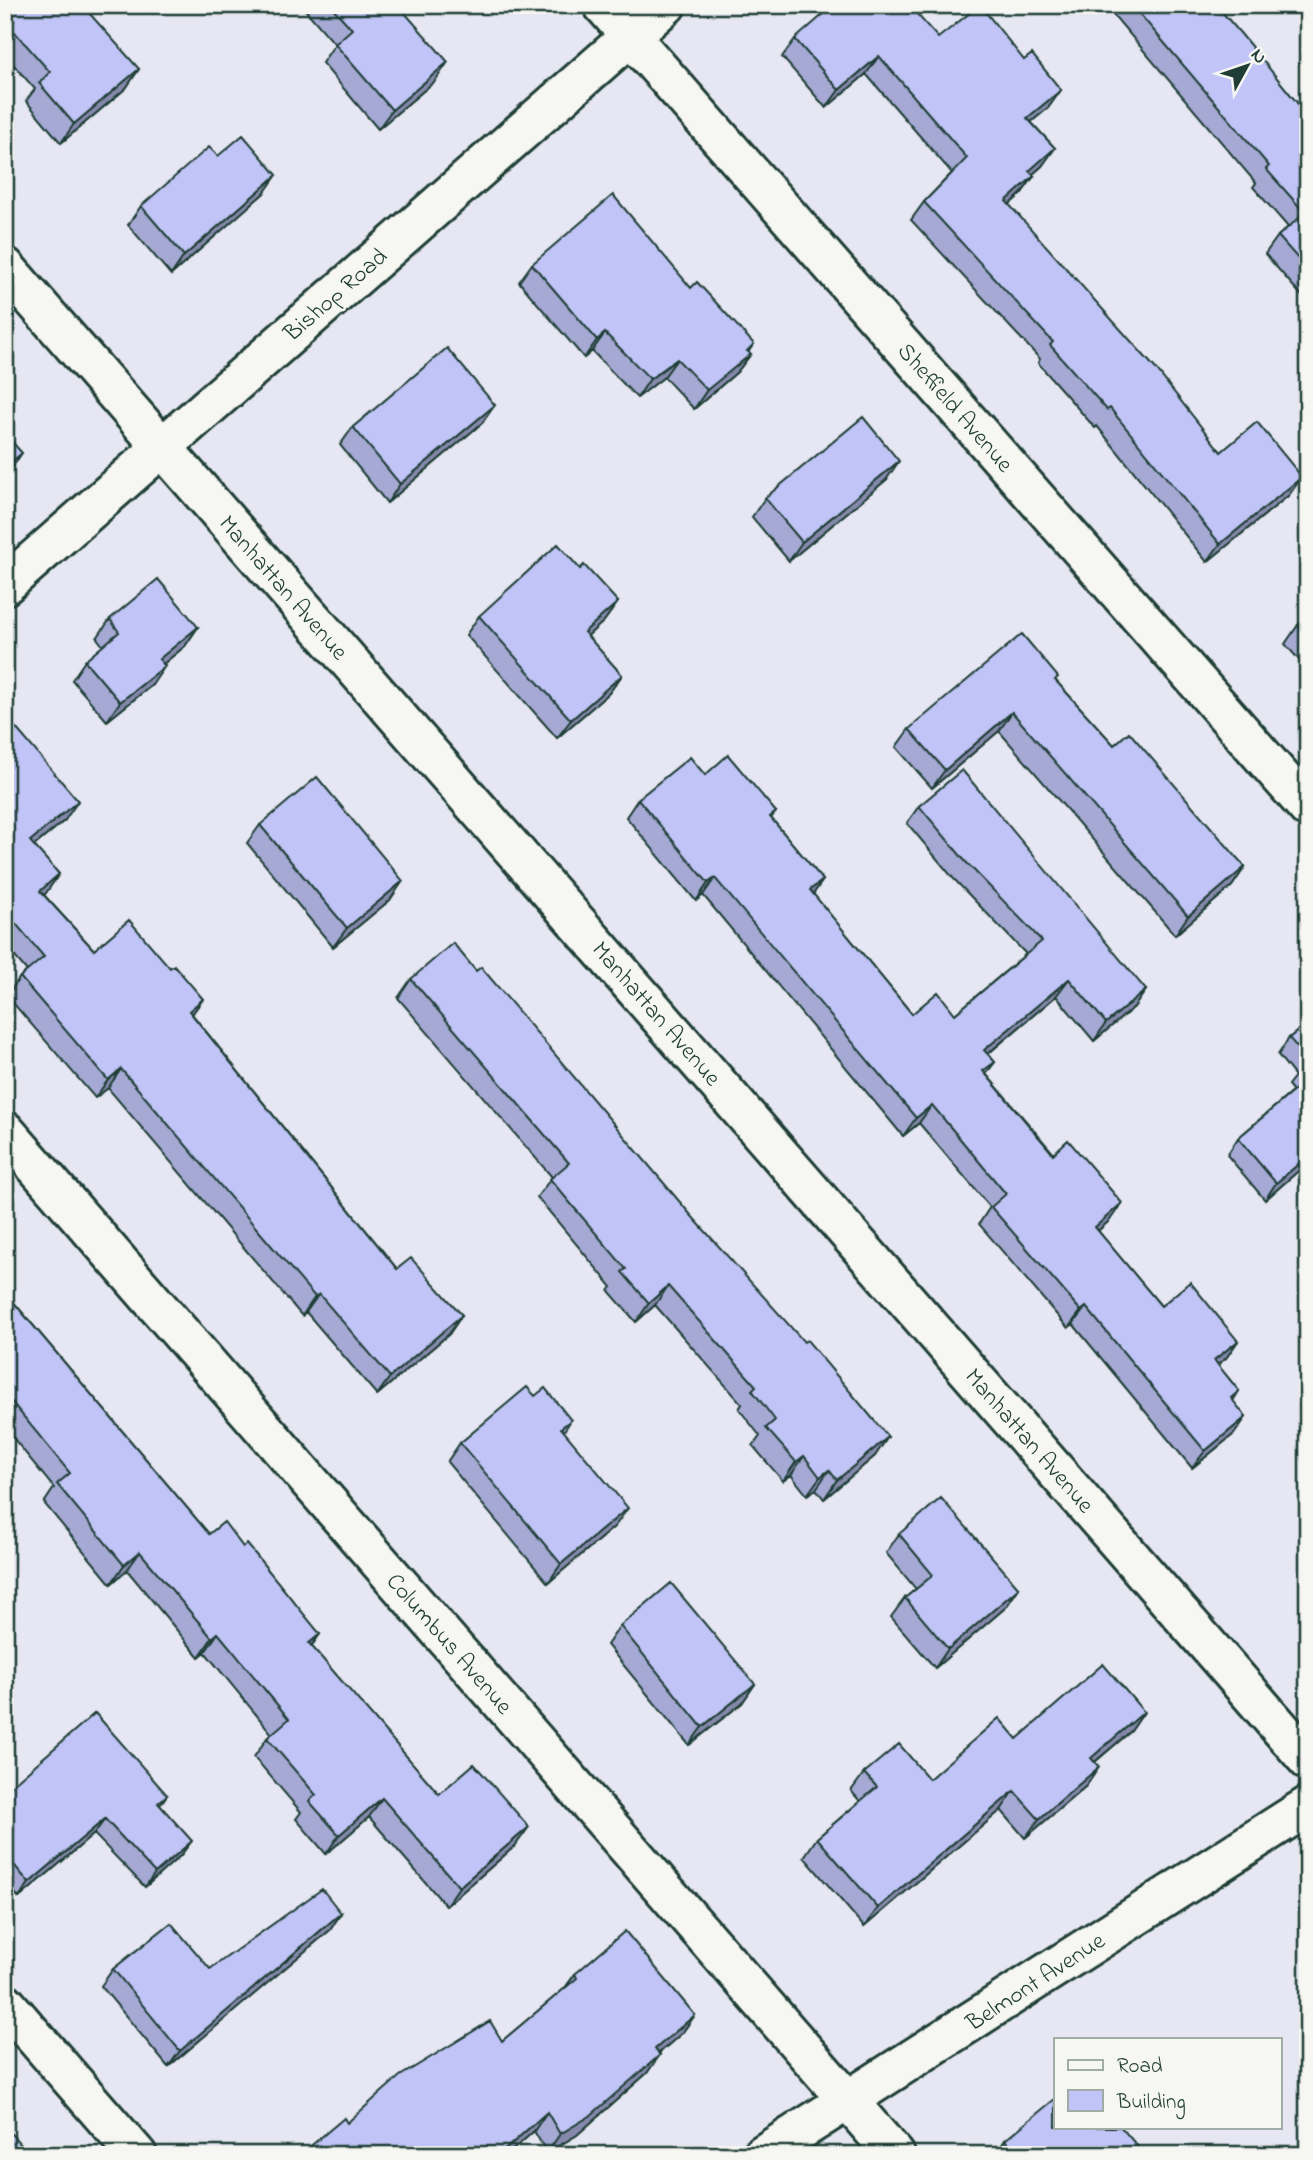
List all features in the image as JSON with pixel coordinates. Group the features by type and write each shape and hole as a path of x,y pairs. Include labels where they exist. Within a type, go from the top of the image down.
{"street":[{"name":"Sheffield Avenue","path":"603,5 1308,808"},
{"name":"Bishop Road","path":"5,585 666,5"},
{"name":"Manhattan Avenue","path":"5,267 1308,1760"},
{"name":"Columbus Avenue","path":"5,1131 895,2155"},
{"name":"Belmont Avenue","path":"762,2155 1308,1806"},
{"path":"5,2003 137,2155"}],"building":[{"path":"5,5 82,5 139,69 74,124 39,83 50,72 5,21"},
{"path":"330,5 398,5 448,62 392,110 335,44 352,29"},
{"path":"834,5 909,5 938,38 980,5 1024,60 1032,54 1061,90 1027,118 1055,148 1029,171 1034,176 1006,201 1155,368 1221,452 1257,422 1302,477 1220,544 1110,408 1107,410 1050,345 1053,342 924,202 967,158 879,56 839,90 795,39"},
{"path":"1132,5 1216,5 1308,116 1308,270 1278,236 1305,213 1266,169 1269,166"},
{"path":"243,135 277,175 184,256 141,206 209,147 218,156"},
{"path":"613,195 691,288 697,282 754,344 747,351 751,354 707,390 677,359 650,379 605,333 597,340 532,264"},
{"path":"447,348 495,405 400,484 353,427"},
{"path":"863,417 899,461 802,542 765,498"},
{"path":"5,434 22,453 5,467"},
{"path":"558,544 580,569 584,565 618,602 584,632 622,675 571,720 479,616"},
{"path":"158,579 198,627 159,659 165,666 120,702 85,661 119,632 110,619"},
{"path":"1308,617 1308,636 1298,625"},
{"path":"1022,634 1058,677 1055,680 1114,745 1129,732 1245,867 1188,916 1012,712 945,770 909,729"},
{"path":"16,728 78,801 30,841 59,874 40,891 94,950 129,920 170,968 174,965 203,999 189,1011 397,1269 411,1258 462,1315 390,1377 319,1294 315,1297 121,1069 108,1080 20,977 44,957 5,911 5,738"},
{"path":"728,755 776,812 770,817 823,880 810,890 912,1014 938,992 955,1014 1042,941 965,861 919,806 962,770 1146,990 1106,1023 1069,979 984,1050 995,1062 983,1071 1053,1154 1068,1140 1122,1203 1095,1227 1161,1306 1190,1282 1238,1341 1214,1360 1239,1391 1231,1398 1246,1417 1205,1451 1086,1307 1081,1311 991,1207 1006,1194 932,1105 916,1118 715,878 708,883 638,799 690,757 705,775"},
{"path":"317,777 403,881 347,928 260,825"},
{"path":"453,943 476,971 481,967 690,1214 804,1342 807,1340 888,1437 837,1480 829,1470 820,1477 804,1456 796,1462 766,1428 775,1420 752,1390 756,1386 668,1286 649,1303 622,1272 626,1269 550,1179 569,1163 411,979"},
{"path":"1308,1023 1308,1060 1289,1038"},
{"path":"1308,1062 1308,1078 1300,1069"},
{"path":"1308,1079 1308,1156 1276,1183 1238,1138"},
{"path":"5,1292 209,1534 224,1522 243,1547 247,1544 320,1634 309,1643 439,1794 474,1764 529,1827 459,1887 382,1798 339,1835 309,1801 316,1795 267,1738 289,1719 218,1633 212,1638 140,1552 124,1565 57,1484 70,1473 5,1394"},
{"path":"527,1387 535,1396 545,1388 571,1420 561,1428 628,1508 561,1564 460,1443"},
{"path":"941,1498 1019,1588 948,1649 905,1598 933,1575 899,1534"},
{"path":"671,1583 755,1684 702,1727 620,1626"},
{"path":"1103,1664 1144,1712 1091,1758 1099,1767 1039,1819 1014,1791 878,1908 817,1838 877,1787 864,1773 899,1744 929,1779 999,1718 1017,1739"},
{"path":"95,1713 167,1795 158,1803 192,1841 155,1873 105,1819 29,1883 5,1854 5,1834 9,1830 5,1826 5,1791"},
{"path":"322,1889 341,1913 180,2051 113,1969 171,1923 210,1969"},
{"path":"625,1931 695,2015 655,2049 660,2055 590,2116 560,2134 547,2112 499,2155 300,2155 344,2118 347,2123 400,2076 490,2021 502,2041 577,1978 575,1974"},
{"path":"1054,2100 1054,2128 1122,2128 1145,2155 1018,2155 1005,2140"},
{"path":"5,2127 22,2146 12,2155 5,2155"}]}
